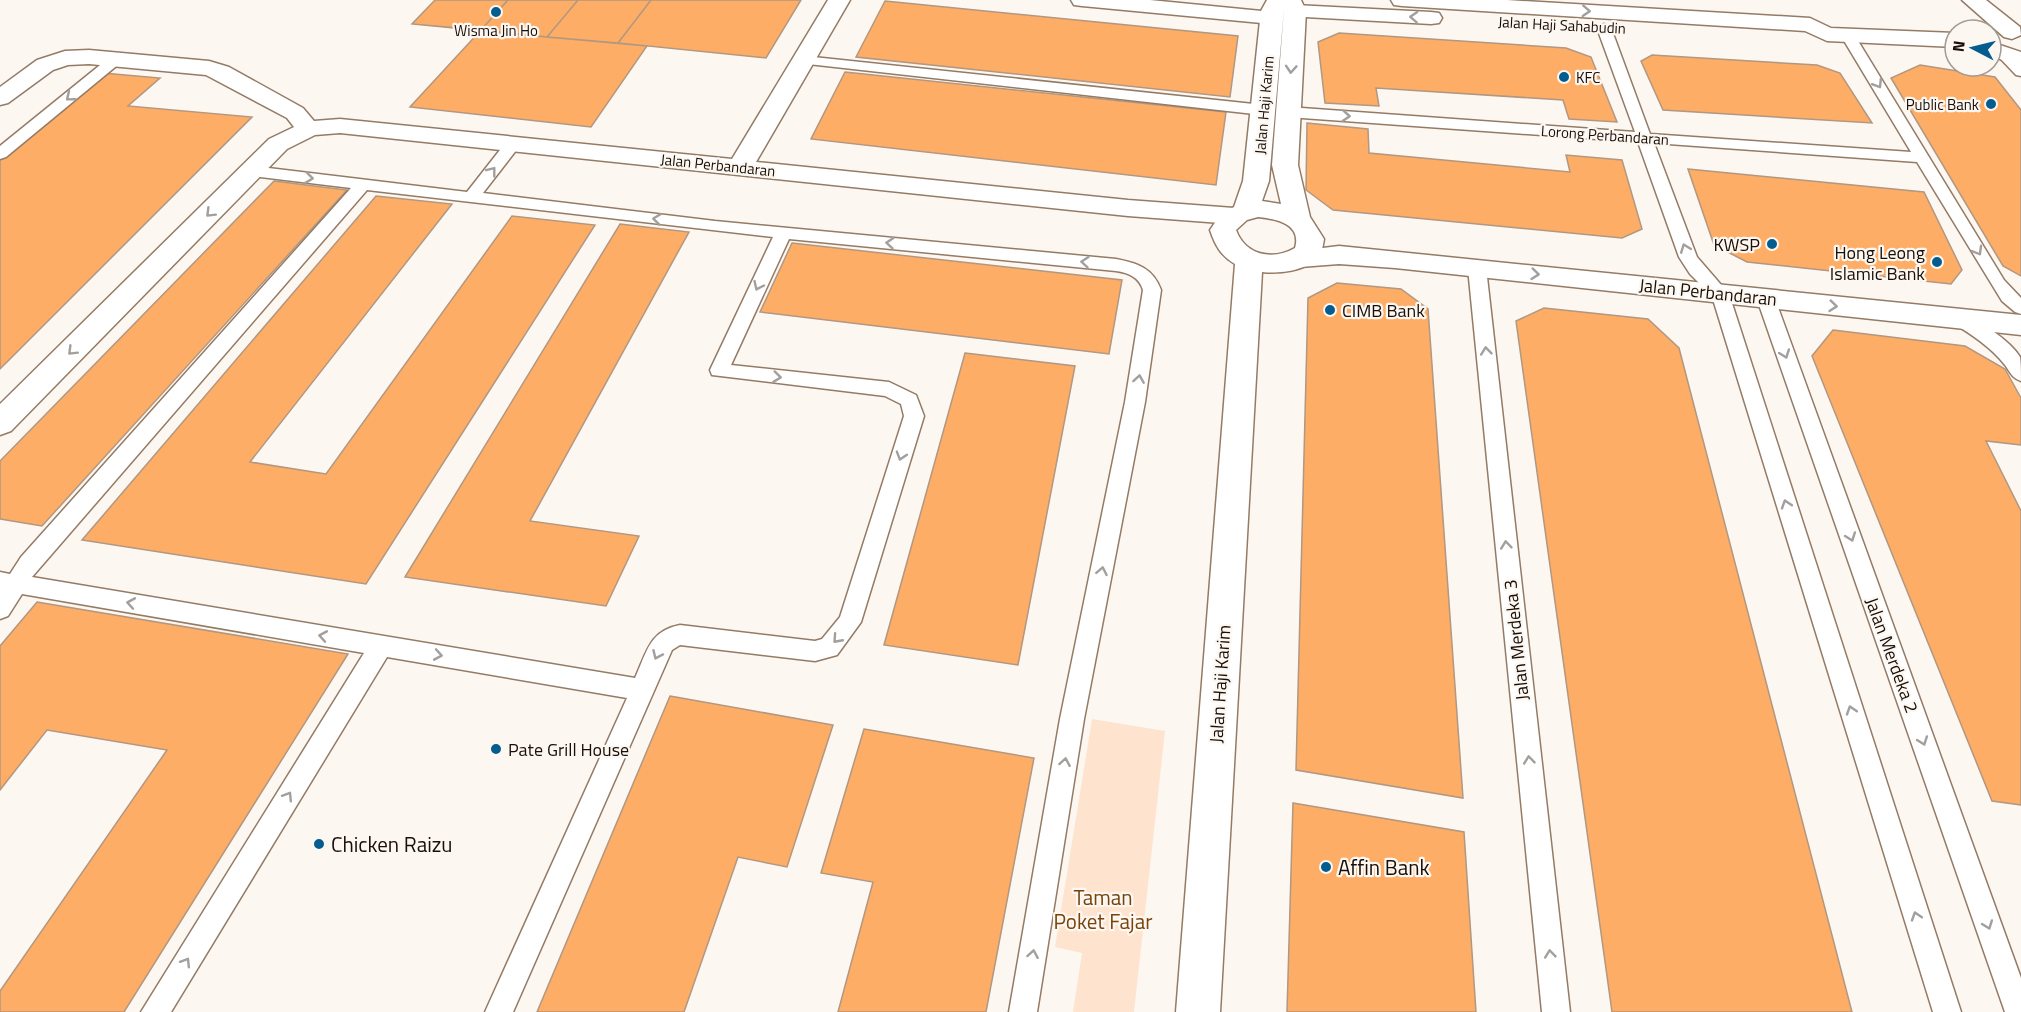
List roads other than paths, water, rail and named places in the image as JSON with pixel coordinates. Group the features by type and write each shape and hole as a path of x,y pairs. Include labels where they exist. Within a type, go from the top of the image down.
{"street":[{"path":"740,167 839,0"},
{"name":"Jalan Haji Sahabudin","path":"1082,0 1335,7 1604,28 1818,39 1837,34"},
{"name":"Jalan Haji Sahabudin","path":"1402,0 1810,25 1837,34 1943,39"},
{"path":"1949,0 1967,18"},
{"path":"1973,0 2008,33"},
{"name":"Jalan Haji Karim","path":"1234,222 1256,181 1263,110 1284,7"},
{"name":"Jalan Haji Karim","path":"1198,1012 1242,357 1275,261 1310,246 1285,165 1288,112 1284,7"},
{"path":"0,98 35,71 55,61 77,57 196,66 221,72 295,113 308,129 291,135 278,144 0,423"},
{"name":"Jalan Perbandaran","path":"308,129 340,126 740,167 1128,208 1176,220 1234,222 1272,209 1304,226 1395,259"},
{"path":"1234,222 1229,247 1275,261"},
{"name":"Jalan Perbandaran","path":"1275,261 1339,255 1395,259 2021,326"}],"lane":[{"path":"1604,28 1688,257 1696,270 1720,294 1947,1012"},
{"path":"1837,34 1923,158 1998,285 2021,308"},
{"path":"2005,54 2021,72"},
{"path":"0,154 116,60"},
{"path":"804,60 1263,110"},
{"name":"Lorong Perbandaran","path":"1288,112 1923,158"},
{"path":"471,198 513,144"},
{"path":"251,171 783,233 1116,265 1142,272 1150,281 1152,290 1135,402 1072,719 1023,1012"},
{"path":"0,609 8,582 29,563 363,184"},
{"path":"499,1012 663,644 670,637 680,635 814,651 829,648 850,622 914,416 909,400 889,389 719,370 783,233"},
{"name":"Jalan Merdeka 3","path":"1477,268 1556,1012"},
{"name":"Jalan Merdeka 2","path":"1766,298 2019,1012"},
{"path":"1959,319 1989,336 2006,351 2021,374"},
{"path":"8,582 642,690"},
{"path":"155,1012 381,646"}],"place":[{"name":"Wisma Jin Ho","path":"496,12"},
{"name":"KFC","path":"1564,77"},
{"name":"Public Bank","path":"1991,104"},
{"name":"KWSP","path":"1772,244"},
{"name":"Hong Leong Islamic Bank","path":"1937,262"},
{"name":"CIMB Bank","path":"1330,310"},
{"name":"Pate Grill House","path":"496,749"},
{"name":"Chicken Raizu","path":"319,844"},
{"name":"Affin Bank","path":"1326,867"}],"park label":[{"name":"Taman Poket Fajar","path":"1103,909"}]}
